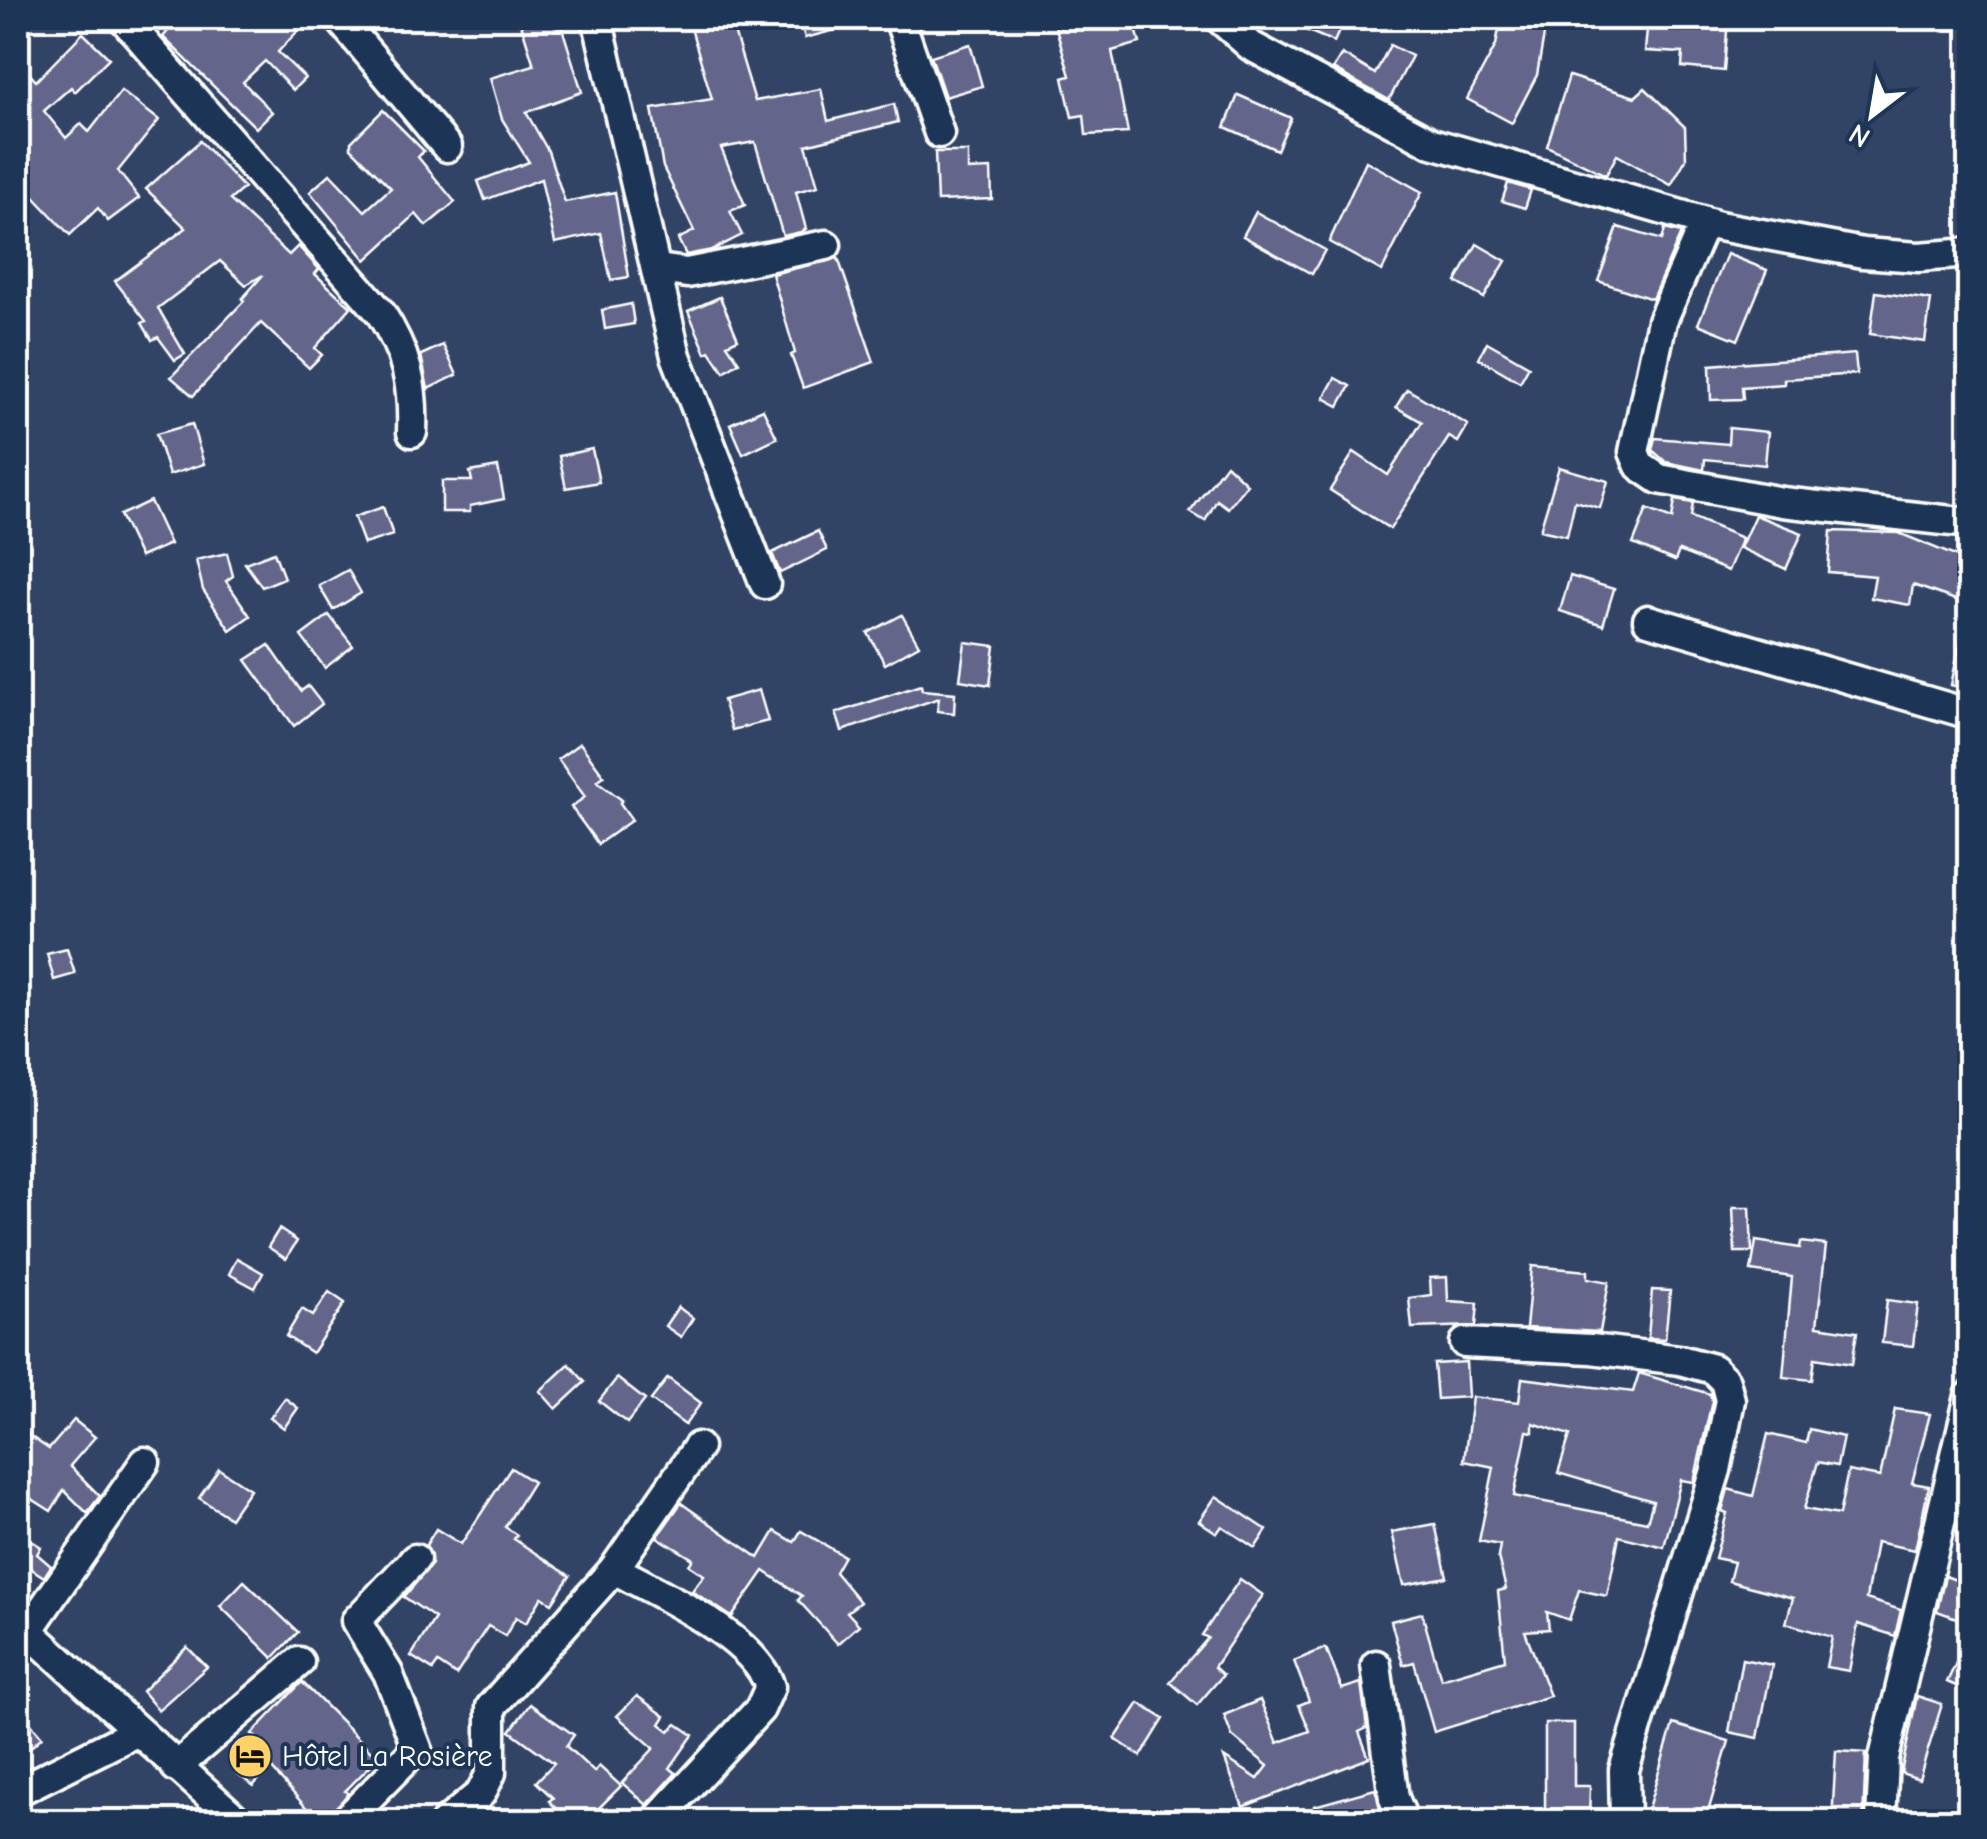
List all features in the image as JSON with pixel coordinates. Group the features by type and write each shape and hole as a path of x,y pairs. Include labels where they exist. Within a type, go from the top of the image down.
{"street":[{"path":"124,18 380,312 408,362 413,396 412,432"},
{"path":"338,18 447,147"},
{"path":"596,18 676,356 765,584"},
{"path":"900,18 939,133"},
{"path":"1219,18 1251,46 1432,143 1705,222 1863,253 1919,257 1970,252"},
{"path":"1705,222 1662,321 1634,452 1640,466 1659,479 1782,502 1970,523"},
{"path":"658,269 687,273 826,245"},
{"path":"1648,620 1970,714"},
{"path":"1465,1343 1591,1349 1680,1360 1713,1369 1726,1380 1730,1400 1716,1470 1624,1770 1625,1822"},
{"path":"1882,1822 1884,1758 1970,1396"},
{"path":"446,1822 481,1793 490,1773 491,1707 614,1569 698,1447"},
{"path":"145,1462 22,1627 238,1822"},
{"path":"344,1822 416,1748 388,1673 356,1621 415,1559"},
{"path":"614,1569 712,1626 764,1667 770,1687 760,1709 654,1822"},
{"path":"176,1767 298,1662"},
{"path":"1376,1665 1394,1798 1404,1822"},
{"path":"18,1791 136,1732"}],"building":[{"path":"179,18 310,18 278,52 305,78 293,90 265,61 243,82 272,112 256,128 163,37"},
{"path":"519,18 559,18 582,92 526,112 548,151 565,202 615,192 629,277 611,280 601,233 555,243 541,179 485,200 478,181 529,162 502,119 490,78 534,65"},
{"path":"688,18 730,18 755,101 821,89 828,121 894,104 898,122 806,145 818,186 796,192 806,229 801,232 783,236 755,142 721,148 745,205 730,211 742,235 712,250 686,255 678,239 694,231 663,167 652,109 712,99"},
{"path":"799,18 862,18 862,23 805,38"},
{"path":"1053,18 1133,18 1140,43 1112,51 1128,133 1086,135 1084,115 1072,117 1063,78 1070,76"},
{"path":"1278,18 1345,18 1334,42"},
{"path":"1501,18 1547,18 1537,75 1512,123 1467,99 1496,45"},
{"path":"1728,18 1724,71 1682,67 1683,53 1645,51 1648,19"},
{"path":"83,33 109,58 75,92 71,87 44,111 66,138 81,124 89,132 121,91 159,120 118,171 139,198 108,221 98,208 70,235 18,180 18,61 36,81"},
{"path":"970,44 982,86 945,97 931,56"},
{"path":"1390,45 1412,56 1389,100 1333,69 1342,54 1375,74"},
{"path":"1569,76 1635,97 1645,88 1685,127 1686,159 1671,185 1617,155 1606,175 1547,146"},
{"path":"1238,95 1291,118 1277,150 1225,127"},
{"path":"383,110 424,151 418,157 455,202 426,226 416,214 366,260 310,192 330,174 365,211 391,188 351,148 351,142"},
{"path":"200,141 244,188 230,200 289,255 298,246 319,269 315,274 351,307 315,348 322,355 309,368 261,323 193,396 171,377 244,301 263,275 246,285 220,261 158,308 185,354 175,360 158,337 152,340 142,323 146,321 115,281 186,228 146,189"},
{"path":"935,152 968,152 968,170 991,169 992,199 937,201"},
{"path":"1366,161 1422,192 1382,271 1329,242"},
{"path":"1508,183 1531,190 1525,208 1502,201"},
{"path":"1256,212 1325,250 1312,274 1243,236"},
{"path":"1618,227 1662,240 1665,229 1681,233 1652,299 1598,281"},
{"path":"1477,244 1506,261 1484,298 1456,282"},
{"path":"1727,254 1767,270 1738,340 1698,324"},
{"path":"838,258 874,362 803,388 772,274"},
{"path":"1876,292 1931,300 1925,342 1870,334"},
{"path":"720,297 738,339 727,344 739,362 724,372 710,351 706,353 688,311"},
{"path":"631,304 634,324 605,329 602,310"},
{"path":"1487,342 1529,366 1520,382 1479,358"},
{"path":"443,345 457,375 428,389 421,355"},
{"path":"1855,354 1857,374 1784,379 1784,384 1742,387 1743,399 1711,400 1710,365"},
{"path":"1335,378 1350,386 1339,406 1324,398"},
{"path":"1407,389 1468,425 1458,442 1449,437 1390,529 1330,490 1354,452 1388,475 1422,422 1396,407"},
{"path":"763,409 777,438 743,454 730,424"},
{"path":"192,424 204,464 169,475 156,434"},
{"path":"1729,428 1768,432 1765,465 1705,459 1704,470 1666,462 1652,450 1655,438 1728,444"},
{"path":"592,449 599,482 566,488 559,456"},
{"path":"1226,464 1247,484 1228,508 1217,500 1205,521 1190,512"},
{"path":"498,467 504,499 470,506 470,512 442,512 442,481 472,481 470,472"},
{"path":"1559,467 1608,481 1600,508 1575,501 1567,536 1540,530"},
{"path":"1675,500 1693,503 1691,517 1742,538 1728,571 1679,551 1675,561 1633,544 1647,509 1672,519"},
{"path":"150,501 170,544 140,557 120,515"},
{"path":"383,507 393,535 364,544 354,517"},
{"path":"1755,515 1802,533 1786,569 1740,548"},
{"path":"818,531 827,550 780,573 772,553"},
{"path":"1831,531 1899,533 1970,562 1970,605 1913,585 1910,605 1871,598 1875,576 1828,572"},
{"path":"274,552 284,578 262,587 245,563"},
{"path":"227,553 233,576 226,581 250,616 230,630 203,590 196,560"},
{"path":"348,570 361,593 333,610 319,586"},
{"path":"1570,576 1614,589 1603,625 1560,611"},
{"path":"329,615 353,646 325,668 301,636"},
{"path":"902,615 919,645 885,664 868,633"},
{"path":"1962,634 1970,635 1970,690 1951,685"},
{"path":"965,642 995,646 990,685 960,680"},
{"path":"269,645 301,691 308,686 322,704 294,726 246,660"},
{"path":"921,685 922,690 955,693 954,713 937,711 939,698 842,731 836,713"},
{"path":"759,690 768,721 732,730 723,700"},
{"path":"580,743 604,776 597,781 622,800 620,803 632,820 598,844 571,807 585,797 558,759"},
{"path":"67,949 75,974 54,980 47,954"},
{"path":"1733,1207 1750,1207 1752,1252 1735,1252"},
{"path":"279,1229 297,1241 286,1259 268,1247"},
{"path":"1756,1241 1800,1248 1801,1242 1826,1245 1817,1326 1857,1332 1852,1364 1815,1358 1812,1380 1783,1377 1792,1277 1751,1271"},
{"path":"237,1258 263,1273 255,1288 229,1274"},
{"path":"1532,1266 1588,1271 1588,1278 1609,1282 1600,1332 1526,1328"},
{"path":"1447,1277 1448,1301 1478,1303 1476,1326 1412,1328 1409,1298 1431,1295 1430,1278"},
{"path":"1652,1290 1670,1291 1665,1339 1648,1338"},
{"path":"329,1292 345,1303 312,1353 286,1336 302,1309 313,1316"},
{"path":"1887,1300 1918,1304 1913,1346 1882,1343"},
{"path":"678,1307 693,1318 681,1337 665,1326"},
{"path":"1466,1362 1468,1397 1437,1399 1434,1364"},
{"path":"569,1364 585,1382 556,1409 540,1391"},
{"path":"1639,1373 1710,1394 1712,1401 1694,1482 1681,1480 1664,1547 1619,1536 1607,1596 1579,1590 1569,1620 1547,1612 1549,1629 1525,1631 1550,1696 1434,1732 1414,1662 1403,1665 1391,1621 1422,1613 1441,1679 1505,1660 1498,1591 1506,1589 1498,1557 1500,1545 1479,1541 1494,1467 1464,1461 1472,1397 1519,1402 1522,1378 1633,1392","holes":["1533,1423 1570,1435 1558,1473 1653,1501 1647,1522 1514,1496 1527,1431 1533,1432"]},
{"path":"617,1378 645,1400 627,1423 599,1401"},
{"path":"668,1378 701,1403 685,1425 651,1400"},
{"path":"285,1398 298,1408 284,1428 270,1418"},
{"path":"1895,1409 1930,1414 1912,1483 1929,1486 1915,1550 1876,1542 1866,1599 1901,1610 1895,1636 1858,1624 1849,1671 1826,1667 1832,1637 1786,1623 1793,1598 1729,1581 1734,1562 1715,1558 1727,1513 1722,1511 1728,1489 1753,1496 1768,1434 1806,1443 1809,1429 1843,1437 1837,1466 1818,1462 1804,1509 1839,1515 1848,1471 1880,1477"},
{"path":"74,1420 95,1437 70,1466 100,1496 87,1513 64,1490 51,1511 18,1490 18,1428 49,1449"},
{"path":"511,1468 533,1482 505,1527 517,1535 514,1539 570,1576 552,1603 542,1597 526,1623 516,1617 505,1636 488,1626 456,1675 438,1663 433,1670 411,1656 435,1618 404,1597 432,1564 426,1545 436,1529 461,1544"},
{"path":"219,1469 250,1489 230,1518 199,1498"},
{"path":"1216,1496 1267,1530 1255,1548 1222,1526 1217,1533 1199,1521"},
{"path":"681,1503 759,1558 775,1531 794,1542 801,1531 844,1556 835,1572 860,1602 847,1612 859,1625 838,1644 798,1600 802,1596 764,1571 732,1617 692,1591 704,1575 689,1565 693,1559 657,1537"},
{"path":"1435,1524 1447,1577 1404,1585 1392,1532"},
{"path":"18,1532 41,1547 37,1554 51,1566 44,1577 18,1560"},
{"path":"1945,1576 1970,1585 1970,1623 1937,1611"},
{"path":"1240,1579 1263,1595 1214,1667 1223,1675 1197,1705 1170,1682 1208,1638 1202,1635"},
{"path":"244,1581 298,1632 273,1658 220,1606"},
{"path":"1970,1633 1970,1692 1947,1682"},
{"path":"187,1647 207,1667 158,1710 142,1691"},
{"path":"1326,1648 1342,1689 1361,1683 1367,1728 1359,1732 1369,1758 1243,1807 1224,1757 1258,1779 1268,1766 1232,1736 1224,1715 1260,1700 1278,1743 1310,1731 1299,1705 1309,1701 1294,1661"},
{"path":"1742,1659 1772,1665 1758,1738 1729,1732"},
{"path":"302,1682 378,1758 345,1791 348,1793 327,1822 319,1822 270,1767 253,1786 236,1772 261,1742 252,1734"},
{"path":"637,1696 665,1716 660,1724 669,1731 677,1724 693,1735 670,1768 676,1773 647,1805 622,1783 654,1748 617,1716"},
{"path":"1917,1696 1942,1704 1919,1779 1901,1773"},
{"path":"1139,1703 1164,1719 1141,1756 1115,1739"},
{"path":"530,1704 574,1735 566,1746 594,1772 599,1766 621,1786 585,1822 568,1822 549,1801 553,1798 536,1782 554,1763 510,1731"},
{"path":"18,1709 42,1737 18,1759"},
{"path":"1545,1723 1574,1723 1574,1786 1590,1786 1589,1822 1549,1822 1549,1815 1545,1815"},
{"path":"1673,1724 1729,1741 1705,1822 1644,1822"},
{"path":"1836,1751 1866,1753 1863,1822 1832,1822"},
{"path":"1375,1789 1385,1822 1319,1822 1314,1806"}],"place":[{"name":"Hôtel La Rosière","path":"250,1756"}]}
